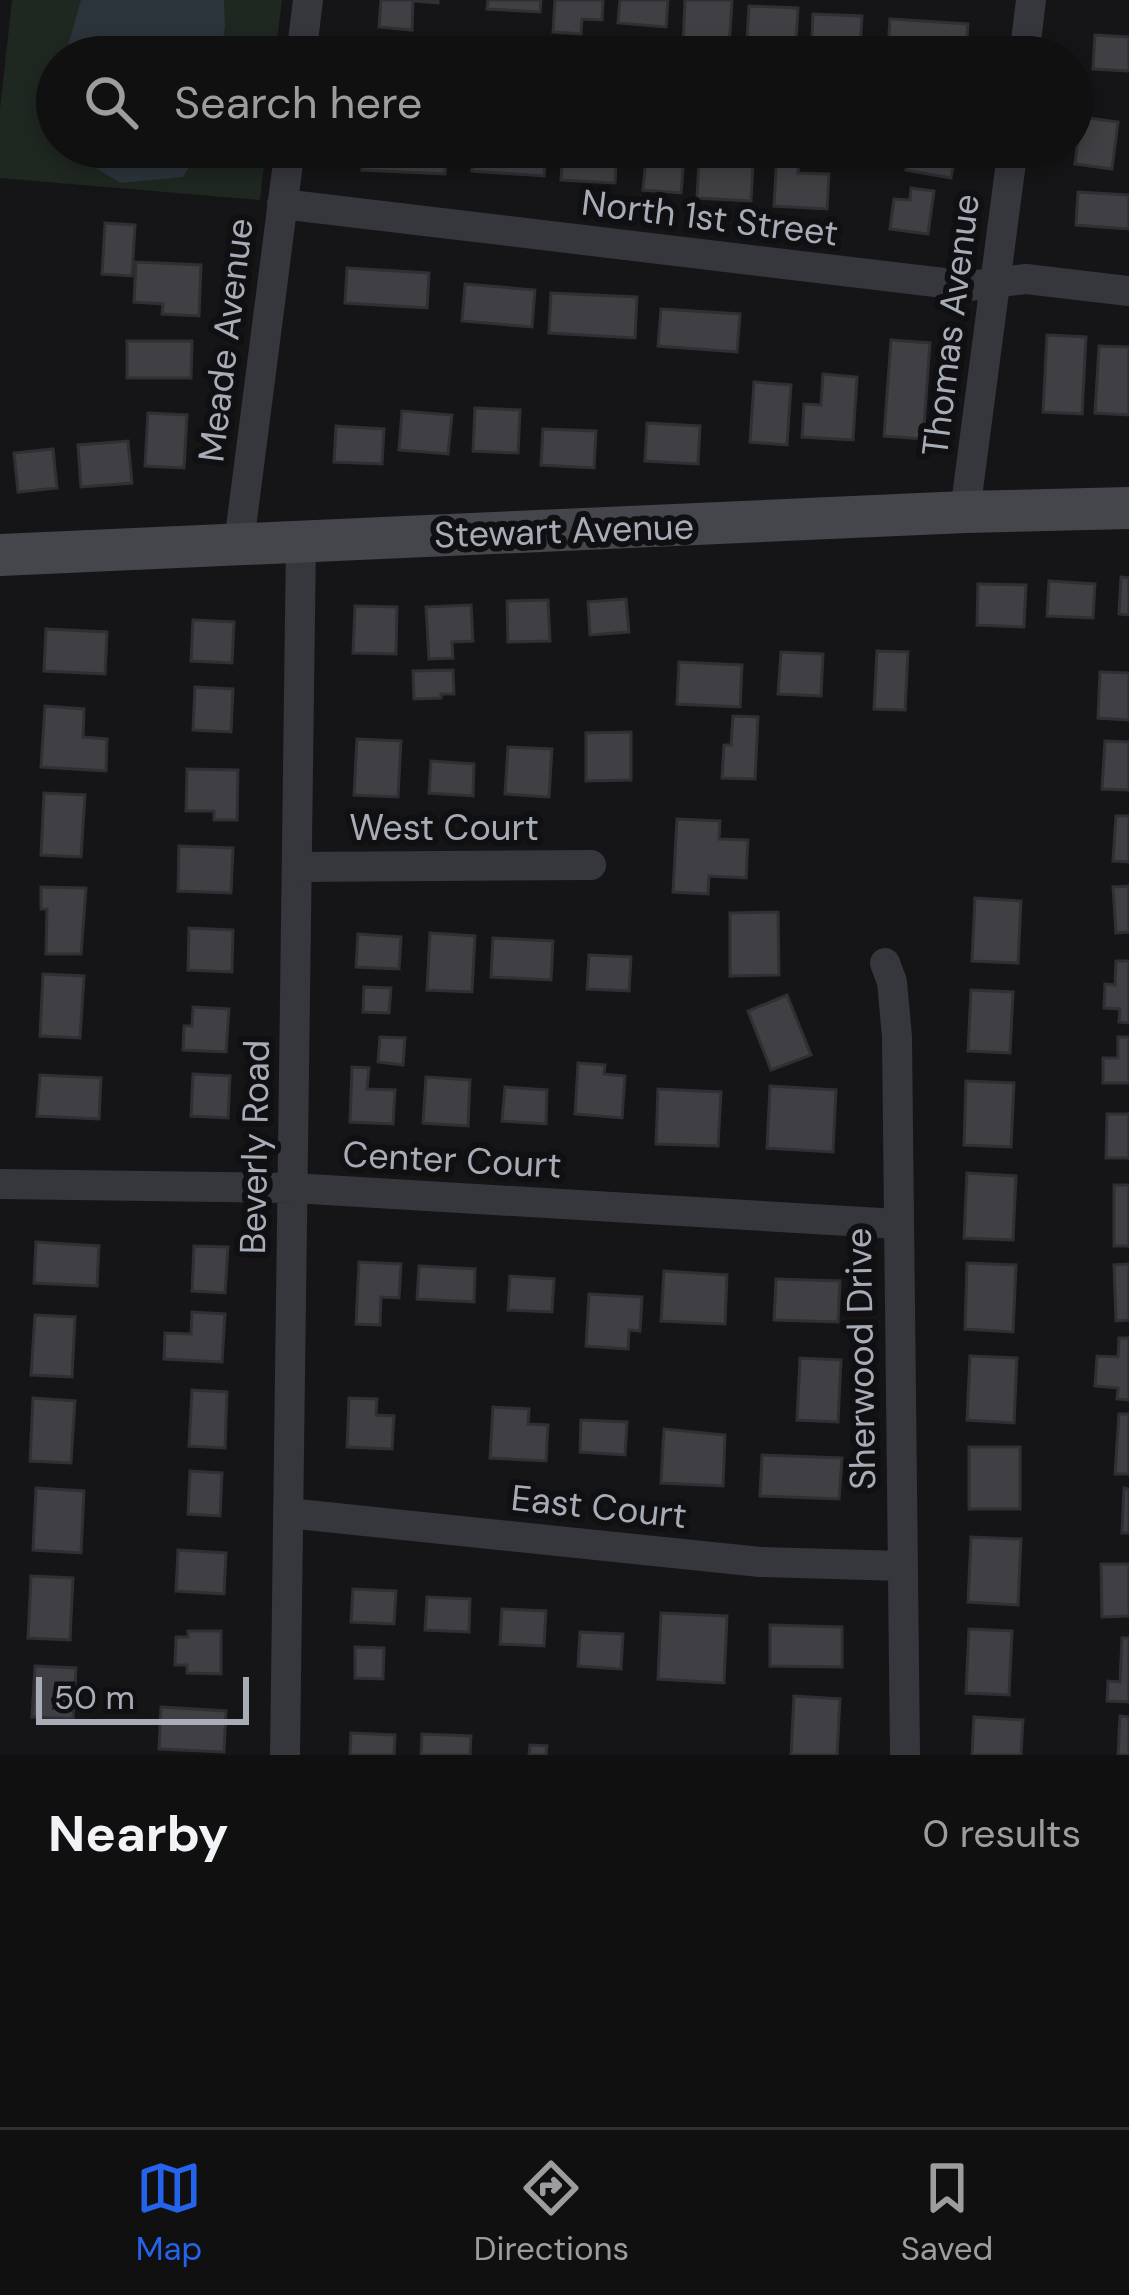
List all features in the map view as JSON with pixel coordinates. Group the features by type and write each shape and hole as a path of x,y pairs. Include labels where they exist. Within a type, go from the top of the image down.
{"main road":[{"name":"Stewart Avenue","path":"0,555 1129,508"}],"street":[{"path":"304,36 308,0"},
{"path":"1027,36 1031,0"},
{"name":"Meade Avenue","path":"239,543 287,168"},
{"name":"Thomas Avenue","path":"965,512 1009,168"},
{"name":"North 1st Street","path":"282,204 969,286 1026,279 1129,291"},
{"name":"Beverly Road","path":"286,1755 301,541"},
{"name":"West Court","path":"297,867 591,865"},
{"name":"Sherwood Drive","path":"885,963 895,1000 905,1755"},
{"name":"Center Court","path":"0,1184 292,1188 898,1224"},
{"name":"East Court","path":"288,1513 760,1562 902,1566"}],"shaded area":[{"path":"12,0 282,0 278,36 36,36 36,168 264,168 260,200 0,178 0,109"},
{"path":"81,0 224,0 223,36 71,36"},
{"path":"95,168 188,168 183,177 121,183"}],"building":[{"path":"381,0 438,0 438,3 413,1 412,30 379,27"},
{"path":"488,0 541,0 540,12 487,9"},
{"path":"555,0 603,0 602,20 582,19 581,34 553,32"},
{"path":"620,0 668,0 666,27 618,23"},
{"path":"685,0 732,0 730,36 683,36"},
{"path":"749,6 798,8 796,36 747,36"},
{"path":"813,14 862,16 861,36 812,36"},
{"path":"890,19 968,24 967,36 889,36"},
{"path":"1095,35 1129,37 1129,71 1093,69"},
{"path":"1093,119 1118,122 1112,169 1093,166"},
{"path":"362,168 445,168 445,174"},
{"path":"472,168 545,168 544,176"},
{"path":"562,168 616,168 615,183 561,180"},
{"path":"645,168 683,168 681,193 643,190"},
{"path":"699,168 753,168 751,201 697,198"},
{"path":"776,168 829,174 827,209 774,206"},
{"path":"906,168 953,168 951,178"},
{"path":"911,188 934,191 928,234 890,229 894,199 910,200"},
{"path":"1078,192 1129,195 1129,229 1076,225"},
{"path":"105,223 135,225 132,276 102,274"},
{"path":"136,262 201,265 199,316 162,314 163,304 134,302"},
{"path":"347,268 429,273 427,308 345,303"},
{"path":"465,284 535,290 532,327 462,321"},
{"path":"551,293 637,297 635,338 549,333"},
{"path":"661,309 740,314 737,352 658,346"},
{"path":"1047,335 1086,337 1082,414 1043,412"},
{"path":"891,340 930,343 923,439 884,436"},
{"path":"127,341 192,341 191,378 127,378"},
{"path":"1099,346 1129,347 1129,415 1095,413"},
{"path":"823,374 857,377 853,440 802,437 804,404 821,405"},
{"path":"754,382 791,385 787,445 750,442"},
{"path":"475,408 520,410 518,453 473,451"},
{"path":"402,411 452,415 448,454 399,450"},
{"path":"148,413 187,415 184,468 145,466"},
{"path":"647,423 700,426 698,464 645,461"},
{"path":"336,426 384,429 382,464 334,462"},
{"path":"543,429 596,431 594,468 541,465"},
{"path":"128,441 132,483 81,487 78,445"},
{"path":"53,449 57,488 18,492 14,453"},
{"path":"1121,577 1129,578 1129,615 1119,614"},
{"path":"1049,581 1095,584 1093,618 1047,616"},
{"path":"978,584 1026,585 1024,627 977,625"},
{"path":"626,599 629,632 590,635 588,602"},
{"path":"548,600 550,641 508,642 507,601"},
{"path":"471,605 473,641 452,642 453,658 429,659 426,607"},
{"path":"355,606 397,607 396,654 353,653"},
{"path":"193,620 234,622 232,663 191,661"},
{"path":"46,629 107,632 105,674 44,671"},
{"path":"877,651 908,652 905,710 874,709"},
{"path":"781,652 823,654 821,696 778,694"},
{"path":"679,662 742,665 740,707 677,704"},
{"path":"453,670 454,694 414,699 413,671"},
{"path":"1100,672 1129,673 1129,720 1098,718"},
{"path":"195,687 233,689 231,732 193,730"},
{"path":"45,706 84,709 83,737 107,739 106,771 41,767"},
{"path":"733,716 758,717 755,779 722,778 724,745 731,745"},
{"path":"631,732 631,780 586,781 586,733"},
{"path":"357,739 401,741 398,797 354,795"},
{"path":"1105,741 1129,742 1129,790 1102,789"},
{"path":"508,747 552,749 549,797 505,794"},
{"path":"431,761 474,764 473,796 429,793"},
{"path":"187,769 238,770 237,820 214,820 214,811 186,811"},
{"path":"44,793 85,795 81,857 41,855"},
{"path":"1116,816 1129,816 1129,862 1113,861"},
{"path":"677,819 720,821 719,839 748,840 746,878 709,876 708,894 673,892"},
{"path":"179,846 233,848 231,893 178,891"},
{"path":"1129,886 1129,932 1116,933 1113,887"},
{"path":"41,887 86,888 81,954 46,954 47,909 41,909"},
{"path":"975,898 1021,901 1018,963 972,961"},
{"path":"778,912 779,975 730,976 730,913"},
{"path":"189,928 233,930 232,972 188,970"},
{"path":"430,933 475,936 472,992 427,990"},
{"path":"358,934 401,937 399,969 356,967"},
{"path":"493,938 553,941 551,980 491,977"},
{"path":"589,955 631,957 629,991 587,989"},
{"path":"1116,961 1129,961 1129,1023 1119,1022 1120,1009 1104,1008 1105,984 1115,985"},
{"path":"43,974 84,976 80,1038 40,1036"},
{"path":"364,987 391,988 389,1013 363,1012"},
{"path":"971,990 1013,992 1010,1053 968,1051"},
{"path":"787,995 811,1055 771,1070 748,1011"},
{"path":"193,1007 229,1009 226,1052 183,1050 184,1026 192,1026"},
{"path":"380,1037 405,1038 403,1065 378,1062"},
{"path":"1118,1037 1129,1037 1129,1083 1103,1083 1103,1058 1118,1058"},
{"path":"578,1063 605,1065 604,1074 625,1076 622,1118 575,1114"},
{"path":"352,1067 369,1068 367,1089 395,1090 393,1124 350,1122"},
{"path":"193,1074 230,1076 228,1118 191,1116"},
{"path":"40,1075 101,1078 99,1119 37,1116"},
{"path":"426,1077 470,1080 468,1126 423,1123"},
{"path":"966,1081 1014,1083 1011,1147 964,1145"},
{"path":"770,1086 836,1090 833,1152 767,1148"},
{"path":"505,1087 547,1090 546,1124 502,1121"},
{"path":"658,1089 721,1092 718,1146 656,1144"},
{"path":"1107,1114 1129,1114 1129,1158 1106,1158"},
{"path":"967,1173 1016,1176 1013,1240 964,1238"},
{"path":"1114,1185 1129,1185 1129,1246 1114,1246"},
{"path":"36,1242 99,1246 97,1286 34,1283"},
{"path":"194,1246 228,1247 225,1293 192,1291"},
{"path":"359,1262 401,1264 399,1298 381,1297 380,1325 356,1324"},
{"path":"967,1263 1016,1265 1013,1332 965,1329"},
{"path":"1129,1264 1129,1320 1116,1321 1114,1265"},
{"path":"419,1266 475,1269 474,1302 417,1299"},
{"path":"664,1271 727,1275 725,1324 661,1321"},
{"path":"510,1276 554,1279 552,1312 508,1310"},
{"path":"776,1279 840,1281 838,1322 774,1320"},
{"path":"589,1294 642,1297 640,1331 629,1330 628,1349 586,1346"},
{"path":"192,1312 225,1314 222,1362 164,1359 165,1333 191,1334"},
{"path":"35,1315 75,1317 72,1377 31,1375"},
{"path":"1119,1338 1129,1338 1129,1400 1117,1399 1118,1388 1095,1386 1097,1356 1118,1357"},
{"path":"970,1356 1017,1358 1014,1423 967,1420"},
{"path":"800,1358 841,1360 838,1422 797,1420"},
{"path":"192,1390 227,1392 225,1448 189,1446"},
{"path":"33,1398 75,1401 71,1463 30,1461"},
{"path":"349,1398 377,1399 376,1415 394,1416 392,1449 347,1447"},
{"path":"493,1407 529,1409 528,1424 548,1425 546,1461 490,1458"},
{"path":"1119,1414 1129,1414 1129,1474 1115,1474"},
{"path":"581,1420 627,1422 625,1455 580,1452"},
{"path":"664,1429 725,1435 723,1486 661,1483"},
{"path":"969,1447 1020,1447 1020,1509 969,1509"},
{"path":"762,1455 842,1458 839,1499 760,1496"},
{"path":"190,1471 222,1473 220,1516 188,1514"},
{"path":"36,1488 84,1491 81,1553 33,1550"},
{"path":"1124,1488 1129,1489 1129,1533 1122,1533"},
{"path":"971,1537 1021,1539 1018,1605 968,1602"},
{"path":"178,1550 226,1553 224,1594 176,1591"},
{"path":"1101,1564 1129,1564 1129,1616 1102,1617"},
{"path":"31,1576 73,1578 70,1640 28,1638"},
{"path":"353,1589 396,1591 394,1624 351,1622"},
{"path":"427,1597 470,1599 469,1632 425,1630"},
{"path":"502,1609 546,1611 544,1646 500,1644"},
{"path":"661,1613 727,1616 724,1683 658,1679"},
{"path":"770,1625 842,1627 842,1667 770,1666"},
{"path":"969,1629 1012,1631 1009,1695 966,1693"},
{"path":"188,1631 221,1631 221,1674 187,1673 187,1665 175,1665 176,1637 188,1637"},
{"path":"580,1632 623,1634 621,1669 578,1666"},
{"path":"1122,1638 1129,1638 1129,1702 1107,1701 1108,1681 1120,1682"},
{"path":"355,1647 384,1648 383,1679 355,1678"},
{"path":"35,1666 76,1668 73,1719 32,1717"},
{"path":"794,1696 840,1699 837,1755 791,1755"},
{"path":"161,1707 226,1711 224,1752 159,1749"},
{"path":"1120,1716 1129,1717 1129,1755 1118,1755"},
{"path":"974,1717 1023,1720 1021,1755 972,1755"},
{"path":"351,1733 395,1735 394,1755 350,1755"},
{"path":"422,1734 471,1736 470,1755 421,1755"},
{"path":"530,1745 547,1746 546,1755 529,1755"}]}
